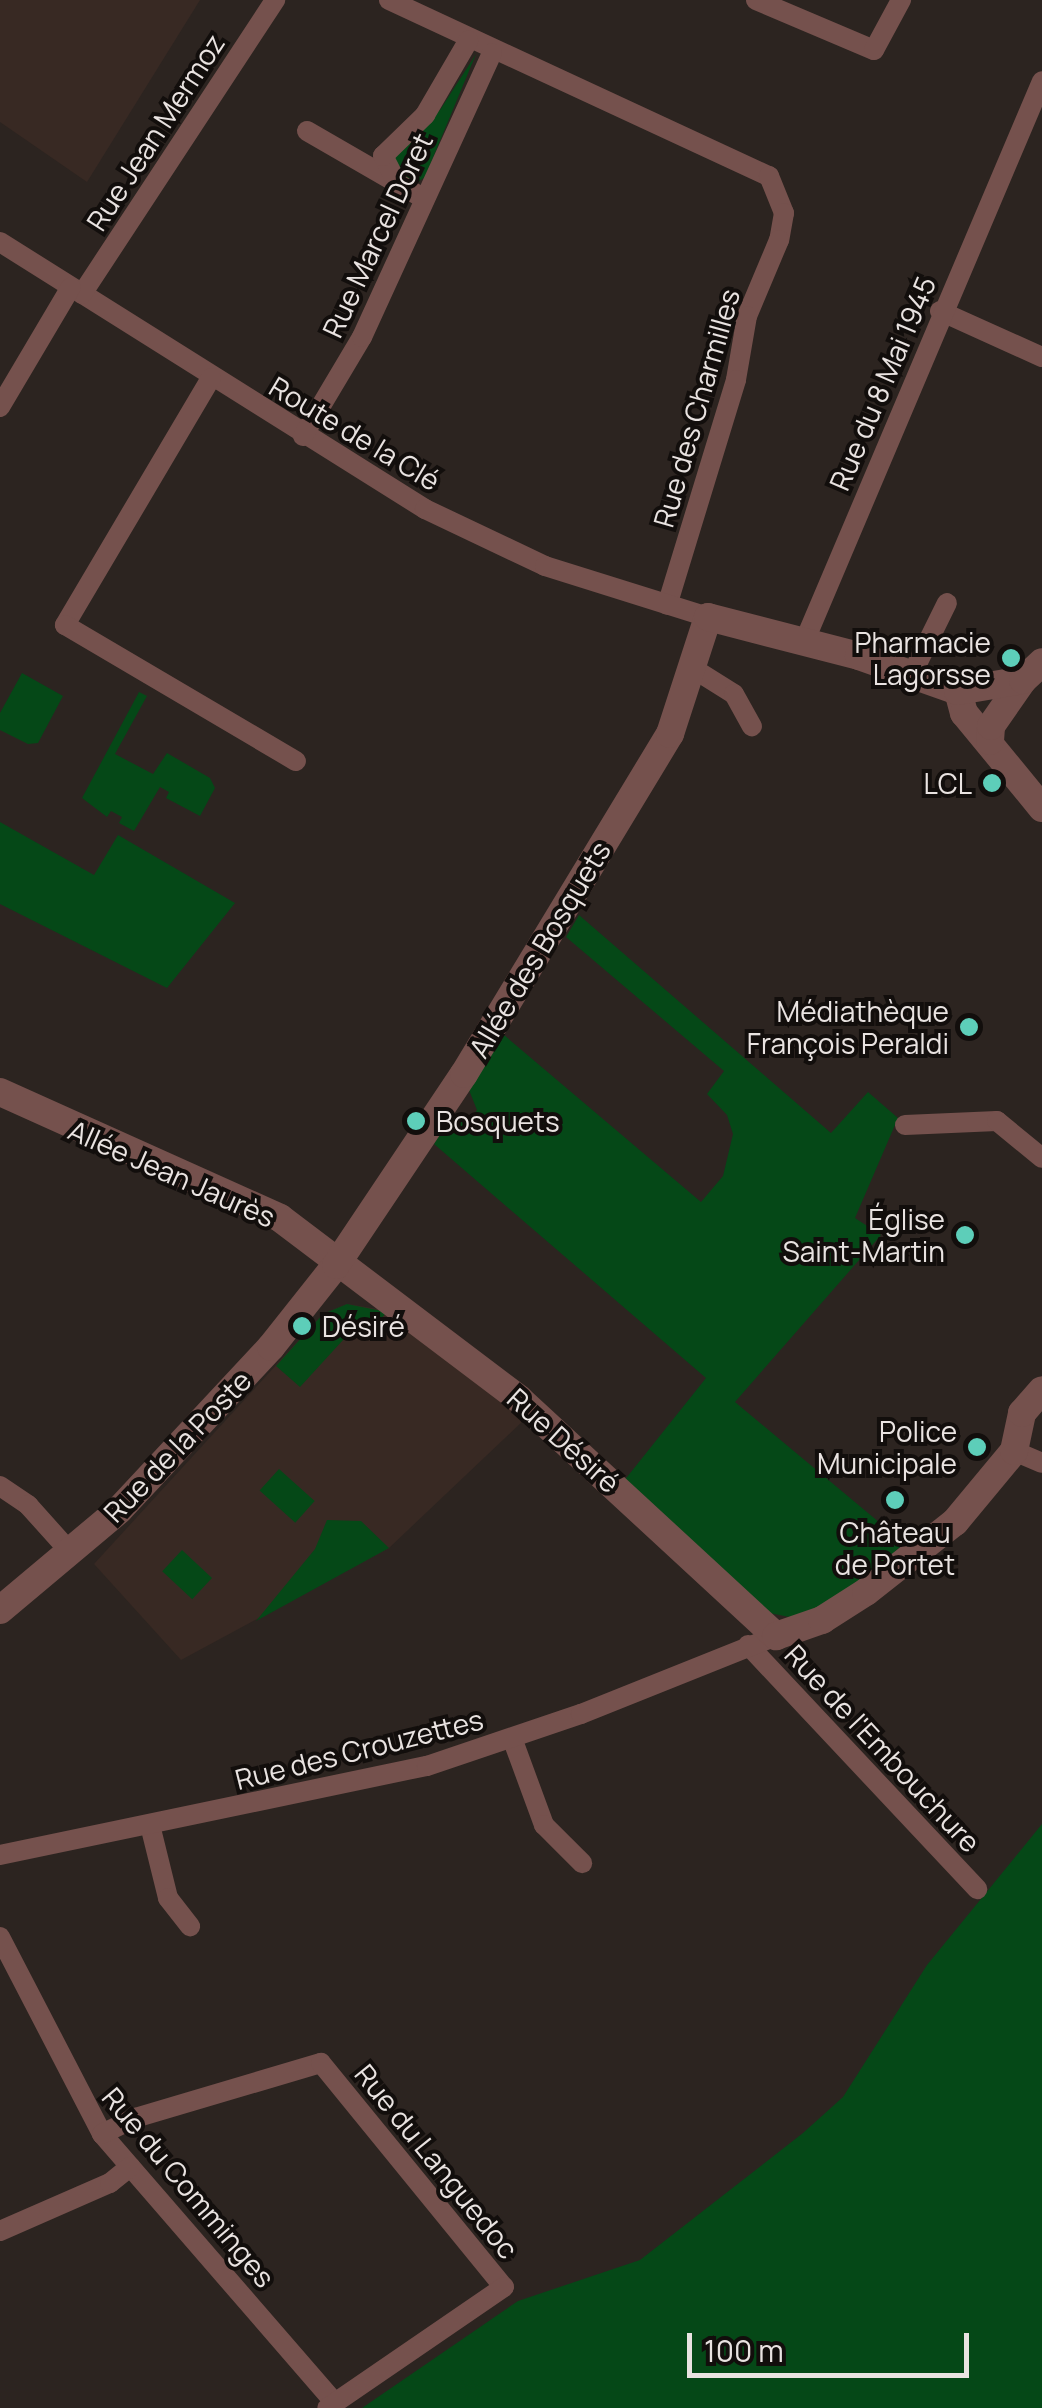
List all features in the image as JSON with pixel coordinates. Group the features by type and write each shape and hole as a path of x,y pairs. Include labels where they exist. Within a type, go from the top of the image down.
{"street":[{"name":"Rue Jean Mermoz","path":"0,408 275,0"},
{"name":"Rue des Charmilles","path":"389,0 492,53 709,153 769,176 784,213 747,316 736,380 666,605"},
{"path":"756,0 874,50 901,0"},
{"path":"398,185 382,156 425,115 468,41"},
{"name":"Rue Marcel Doret","path":"303,436 362,337 492,53"},
{"name":"Rue du 8 Mai 1945","path":"805,640 940,312 1042,81"},
{"path":"307,131 425,199"},
{"name":"Route de la Clé","path":"0,242 303,436 488,540 666,605 708,616"},
{"path":"940,312 1042,357"},
{"path":"211,378 65,626 296,761"},
{"path":"912,674 946,603"},
{"path":"708,616 805,640 967,692 984,708 1001,713"},
{"name":"Allée des Bosquets","path":"336,1265 464,1074 654,760 694,670 708,616"},
{"path":"694,670 734,694 752,726"},
{"path":"967,692 1032,671"},
{"path":"990,741 1001,713 1032,671"},
{"path":"967,692 964,713 1042,808"},
{"name":"Allée Jean Jaurès","path":"0,1092 280,1218 336,1265"},
{"path":"905,1126 997,1121 1042,1158"},
{"name":"Rue de la Poste","path":"0,1610 71,1553 270,1347 336,1265"},
{"name":"Rue Désiré","path":"336,1265 388,1295 518,1398 776,1636"},
{"path":"776,1636 822,1620 911,1561 954,1522 1014,1452 1022,1413 1042,1390"},
{"path":"1014,1452 1042,1463"},
{"path":"0,1486 28,1505 71,1553"},
{"name":"Rue des Crouzettes","path":"0,1855 427,1766 512,1738 776,1636"},
{"name":"Rue de l'Embouchure","path":"748,1645 977,1890"},
{"path":"512,1738 544,1825 582,1863"},
{"path":"150,1825 168,1898 190,1926"},
{"name":"Rue du Comminges","path":"0,1938 102,2134 330,2405"},
{"name":"Rue du Languedoc","path":"102,2134 135,2118 322,2063 504,2287 330,2405"},
{"path":"0,2231 110,2183 130,2167"}],"shaded area":[{"path":"0,0 200,0 87,182 0,122"},
{"path":"347,1304 384,1310 525,1419 389,1548 181,1660 94,1564 323,1314"}],"green space":[{"path":"476,54 425,177 418,182 399,174 392,150 440,110"},
{"path":"22,673 63,696 38,743 28,744 0,730 0,713"},
{"path":"139,692 147,696 115,754 153,774 167,753 210,778 215,788 200,816 166,798 169,792 160,787 134,831 119,823 122,817 111,811 107,817 82,798"},
{"path":"0,822 94,875 118,835 235,903 167,988 0,904"},
{"path":"579,915 831,1133 868,1092 898,1118 855,1218 881,1235 735,1402 904,1543 852,1592 800,1619 769,1613 623,1482 706,1378 434,1144 448,1122 469,1122 477,1110 469,1090 504,1035 701,1202 723,1176 733,1134 727,1115 707,1094 724,1071 566,937"},
{"path":"347,1304 387,1312 365,1337 354,1328 300,1387 276,1366 323,1314"},
{"path":"279,1469 315,1501 295,1523 260,1491"},
{"path":"327,1520 361,1521 389,1548 256,1621 315,1549"},
{"path":"182,1550 212,1578 192,1599 162,1571"},
{"path":"1042,1824 1042,2408 362,2408 518,2301 640,2260 803,2133 843,2097 927,1965"}],"place":[{"name":"Pharmacie Lagorsse","path":"1011,658"},
{"name":"LCL","path":"992,783"},
{"name":"Médiathèque François Peraldi","path":"969,1027"},
{"name":"Bosquets","path":"416,1121"},
{"name":"Église Saint-Martin","path":"965,1235"},
{"name":"Désiré","path":"302,1326"},
{"name":"Police Municipale","path":"977,1447"},
{"name":"Château de Portet","path":"895,1500"}]}
